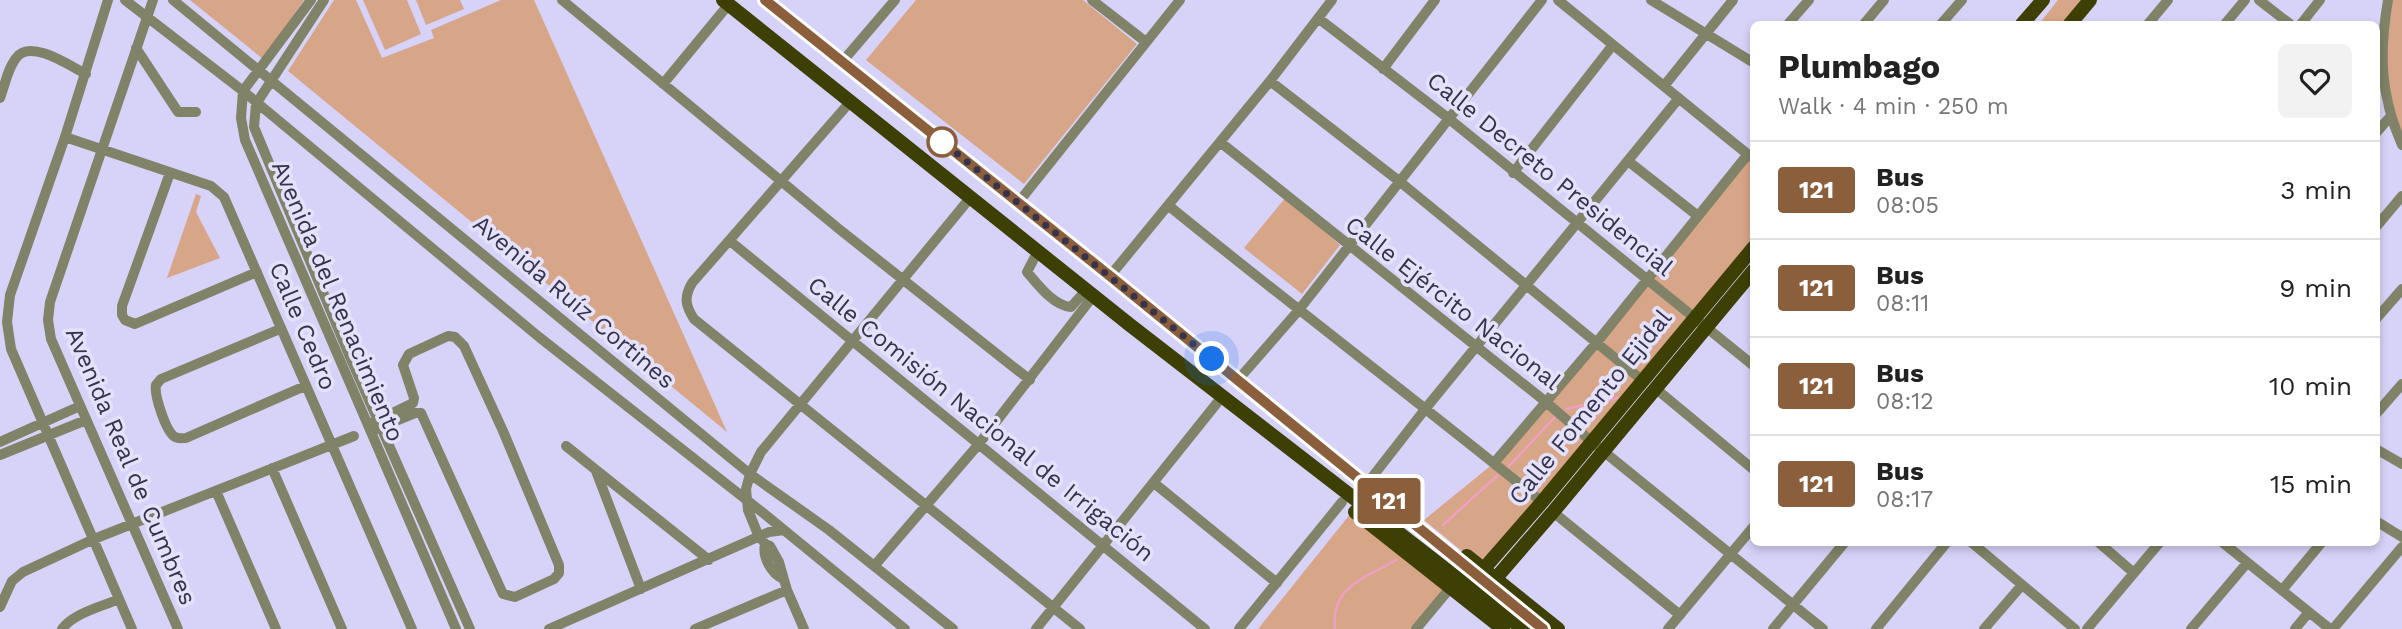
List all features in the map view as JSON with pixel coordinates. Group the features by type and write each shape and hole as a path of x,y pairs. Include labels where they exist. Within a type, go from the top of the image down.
{"main road":[{"path":"765,0 1110,276 1543,629"},
{"path":"2025,21 2043,0"},
{"path":"2072,21 2090,0"},
{"path":"726,2 1156,345 1523,629"},
{"name":"Calle Fomento Ejidal","path":"1462,596 1490,573 1548,507 1699,322 1750,252"},
{"name":"Calle Fomento Ejidal","path":"1699,322 1750,274"},
{"path":"1170,327 1200,340 1244,373 1558,629"},
{"path":"1156,345 1217,402 1503,629"},
{"path":"1435,576 1449,573 1457,567 1459,549"}],"street":[{"path":"108,0 86,74 10,295 5,348 43,422 132,629"},
{"name":"Avenida Ruíz Cortines","path":"125,0 243,91 539,337 905,629"},
{"name":"Avenida Real de Cumbres","path":"153,0 50,302 48,320 51,338 178,629"},
{"name":"Avenida Ruíz Cortines","path":"173,0 750,474 875,565 953,629"},
{"path":"243,91 311,0"},
{"path":"257,104 324,0"},
{"path":"562,0 780,181 1030,380"},
{"path":"842,62 895,0"},
{"path":"1092,0 1146,42"},
{"path":"1018,203 1180,0"},
{"path":"1110,276 1270,81 1332,0"},
{"path":"1384,69 1435,0"},
{"path":"1244,373 1298,311 1542,0"},
{"path":"1558,0 1750,155"},
{"path":"1651,0 1750,61"},
{"path":"1664,86 1733,0"},
{"path":"1791,21 1809,0"},
{"path":"1866,21 1884,0"},
{"path":"1944,21 1962,0"},
{"path":"2150,21 2168,0"},
{"path":"2228,21 2245,0"},
{"path":"2259,0 2286,21"},
{"path":"2303,21 2320,0"},
{"path":"2380,64 2388,0"},
{"path":"663,84 726,2"},
{"path":"2380,21 2385,15"},
{"name":"Calle Decreto Presidencial","path":"1318,18 1447,118 1750,363"},
{"path":"1513,173 1612,46"},
{"path":"136,48 178,112 196,112"},
{"path":"0,98 13,62 18,54 24,51 40,51 86,74"},
{"path":"2380,78 2390,117 2402,145"},
{"path":"1270,81 1399,181 1750,467"},
{"name":"Avenida del Renacimiento","path":"243,91 241,118 245,141 470,629"},
{"path":"1373,476 1679,98"},
{"path":"850,102 692,283 685,301 694,318 1080,629"},
{"name":"Avenida del Renacimiento","path":"257,104 254,119 257,137 345,359"},
{"path":"2380,128 2390,117"},
{"name":"Calle Cedro","path":"65,137 211,186 224,197 412,629"},
{"name":"Calle Ejército Nacional","path":"1220,142 1546,402 1597,447 1823,629"},
{"path":"1494,463 1750,157"},
{"path":"1628,161 1698,216"},
{"path":"170,173 122,306 125,320 135,324 257,272"},
{"path":"2380,222 2402,196"},
{"path":"804,629 785,585 782,568 770,546 762,541 747,502 746,489 750,474 757,457 970,198"},
{"path":"1169,206 1298,311 1426,408 1680,615"},
{"name":"Calle Comisión Nacional de Irrigación","path":"730,241 1205,629"},
{"path":"1038,251 1027,272 1065,308 1090,292"},
{"path":"2380,314 2402,289"},
{"path":"875,565 1030,380 1090,292"},
{"path":"280,329 161,379 154,392 166,423 177,439 186,438 305,386"},
{"path":"448,336 460,340 503,431 559,565 559,573 554,579 515,597 503,594 421,413 375,426 413,403 414,398 403,365 405,358 448,336"},
{"path":"2380,409 2402,384"},
{"path":"1037,629 1217,402"},
{"path":"0,442 80,406"},
{"path":"0,455 86,420"},
{"name":"Avenida del Renacimiento","path":"375,426 456,629"},
{"path":"0,607 12,581 23,572 94,539 354,436"},
{"path":"566,446 709,560"},
{"path":"2380,451 2402,464"},
{"path":"272,468 342,629"},
{"path":"596,469 641,589"},
{"path":"1154,483 1277,583"},
{"path":"216,491 276,629"},
{"path":"1240,629 1342,502"},
{"path":"2380,523 2402,537"},
{"path":"549,629 709,560 762,541 775,531 784,530"},
{"path":"1668,629 1750,531"},
{"path":"1773,629 1842,546"},
{"path":"1876,629 1944,546"},
{"path":"1976,546 2075,629"},
{"path":"2103,546 2134,573"},
{"path":"2087,629 2157,546"},
{"path":"2283,589 2319,546"},
{"path":"2236,547 2247,562 2331,629 2402,547"},
{"path":"2191,629 2247,562"},
{"path":"695,629 785,585"},
{"path":"1984,629 2022,585"},
{"path":"1416,629 1462,596"},
{"path":"62,629 76,618 119,599"},
{"path":"2295,629 2309,612"}],"shaded area":[{"path":"190,0 304,0 263,59"},
{"path":"334,0 356,0 382,58 434,38 431,30 501,0 534,0 727,432 288,71"},
{"path":"363,0 407,0 421,34 385,50"},
{"path":"416,0 460,0 464,9 426,25"},
{"path":"916,0 1083,0 1137,44 1024,184 866,60"},
{"path":"2058,0 2088,0 2071,21 2041,21"},
{"path":"2388,0 2402,0 2402,145 2390,109 2384,74"},
{"path":"1748,154 1750,156 1750,251 1484,569 1424,520 1494,463"},
{"path":"196,194 201,196 196,212 220,258 167,278"},
{"path":"1286,197 1340,245 1302,294 1244,248"},
{"path":"1351,513 1447,586 1412,629 1258,629"}],"waterway":[{"path":"1566,409 1618,398"},
{"path":"1509,466 1555,417"},
{"path":"1443,525 1498,475"},
{"path":"1335,629 1335,614 1344,593 1363,578 1396,560"}],"bus line":[{"name":"121","path":"765,0 1146,305 1543,629"}],"route":[{"path":"942,142 940,140 1212,359"}]}
